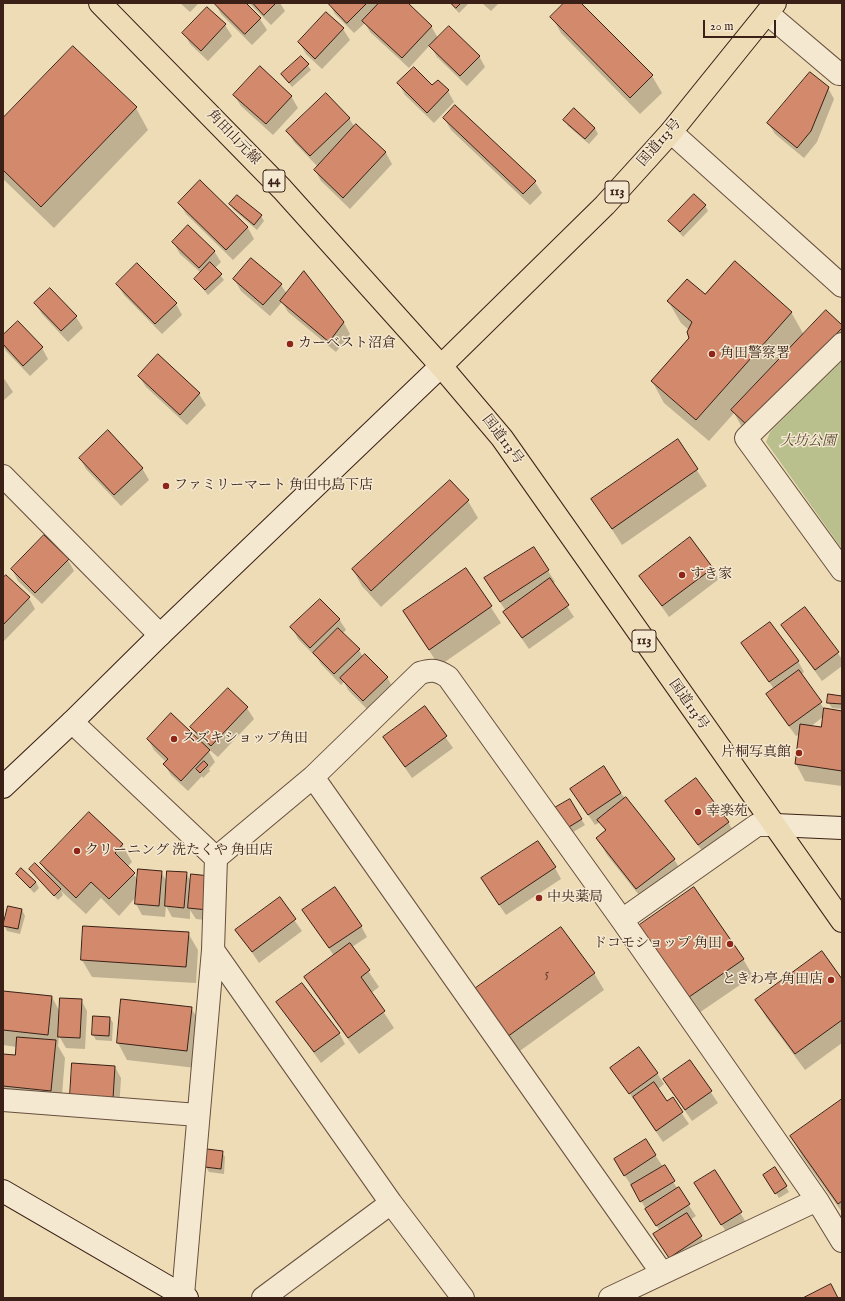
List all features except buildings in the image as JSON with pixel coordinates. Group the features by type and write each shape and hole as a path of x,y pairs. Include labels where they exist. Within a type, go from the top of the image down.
{"main road":[{"name":"角田山元線","path":"100,3 282,189 441,366"},
{"name":"国道113号","path":"771,8 670,132 605,205 441,366 502,438 706,730 842,921"}],"street":[{"path":"771,8 839,74 842,74"},
{"path":"670,132 842,286"},
{"path":"842,344 746,438 842,570"},
{"path":"3,787 441,366"},
{"path":"3,476 160,635"},
{"path":"3,1191 185,1297 198,1115 213,950 216,858 313,777 420,674 430,670 437,670 448,677 622,920 817,1200 842,1241"},
{"path":"72,722 216,858"},
{"path":"313,777 662,1274"},
{"path":"622,920 757,825 842,828"},
{"path":"213,950 391,1204 463,1298"},
{"path":"3,1100 198,1115"},
{"path":"610,1298 817,1200"},
{"path":"263,1298 391,1204"}],"green space":[{"name":"大坊公園","path":"842,359 842,549 766,442 770,432"}],"place":[{"name":"カーベスト沼倉","path":"290,344"},
{"name":"角田警察署","path":"712,354"},
{"name":"ファミリーマート 角田中島下店","path":"166,486"},
{"name":"すき家","path":"682,575"},
{"name":"スズキショップ角田","path":"174,739"},
{"name":"片桐写真館","path":"799,753"},
{"name":"幸楽苑","path":"698,812"},
{"name":"クリーニング 洗たくや 角田店","path":"77,851"},
{"name":"中央薬局","path":"539,898"},
{"name":"ドコモショップ 角田","path":"730,944"},
{"name":"ときわ亭 角田店","path":"831,980"}]}
